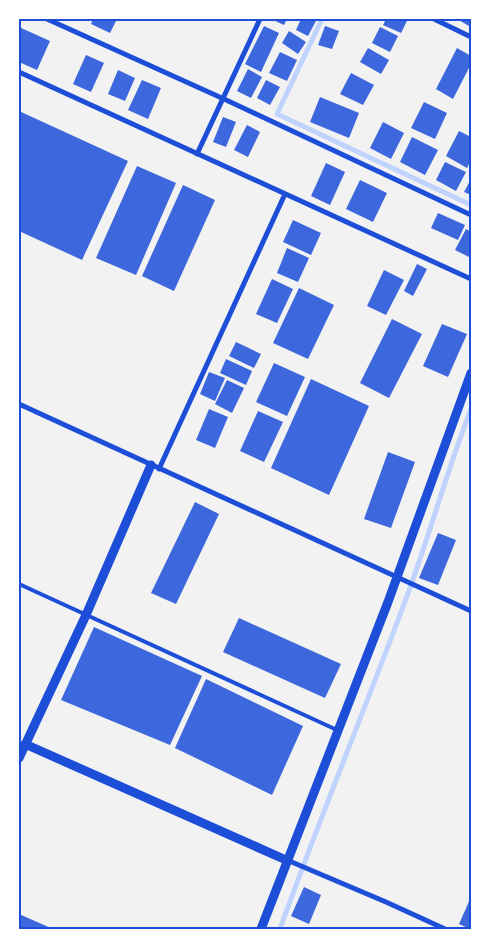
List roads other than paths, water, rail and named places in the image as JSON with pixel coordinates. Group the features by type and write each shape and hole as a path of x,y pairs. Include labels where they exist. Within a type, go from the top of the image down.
{"street":[{"path":"47,19 224,99 471,215"},
{"path":"197,154 260,19"},
{"path":"434,19 471,37"},
{"path":"19,72 471,279"},
{"path":"19,758 285,194"},
{"path":"260,929 397,577 471,373"},
{"path":"19,404 471,611"},
{"path":"25,744 444,929"}],"lane":[{"path":"19,584 338,730"}],"waterway":[{"path":"322,19 277,114 471,205"},
{"path":"280,929 407,596 471,409"}]}
